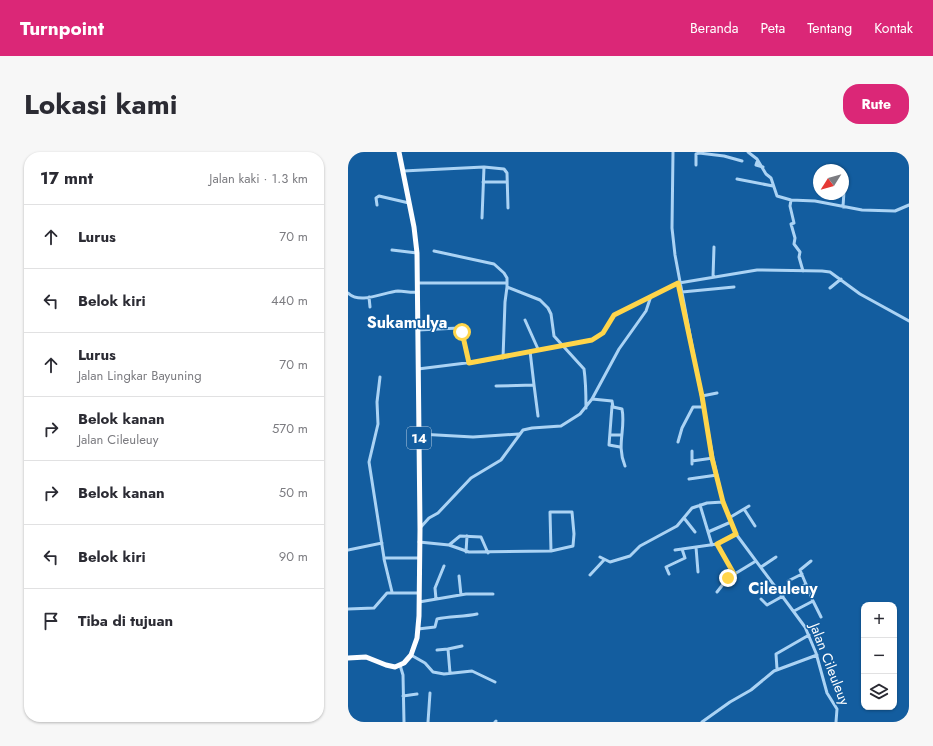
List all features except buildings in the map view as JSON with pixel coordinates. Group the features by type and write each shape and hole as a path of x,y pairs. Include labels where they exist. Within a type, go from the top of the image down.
{"highway":[{"name":"14","path":"399,152 410,203 417,253 418,283 417,369 420,529 419,602 418,629 415,646 411,655"},
{"path":"348,658 366,657 392,667 400,665 411,655"}],"street":[{"name":"Jalan Cileuleuy","path":"673,152 672,228 678,283 682,292 712,458 723,502 736,534 794,611 809,635 817,654 826,693 837,709 836,722"},
{"path":"748,152 763,167 766,174 771,178 776,195 791,200 815,202 862,210 895,210 909,206"},
{"path":"696,165 697,153 730,157 742,161"},
{"path":"757,162 756,165 763,167"},
{"path":"482,218 484,167"},
{"path":"403,170 484,167 505,170 508,182 508,208"},
{"path":"737,179 773,186"},
{"path":"483,182 508,182"},
{"path":"377,205 376,198 379,196 410,203"},
{"path":"791,200 790,206 794,223 792,224 795,238 794,244 800,252 799,257 803,271"},
{"path":"843,200 843,207"},
{"path":"713,277 714,247"},
{"path":"392,250 417,253"},
{"path":"434,251 494,264 504,273 507,285 503,358"},
{"path":"417,369 503,358 538,349 592,340 599,337 603,333 614,315 678,283 757,270 830,272 860,294 909,321"},
{"path":"830,288 840,278"},
{"path":"418,283 507,285 540,300 548,308 551,314 553,334 584,369 584,388 587,394 586,408"},
{"path":"682,292 734,287"},
{"path":"348,293 355,297 369,297 397,291 418,292"},
{"path":"420,529 429,518 438,514 471,478 501,460 523,430 561,426 571,421 586,408 619,349 646,311 651,296"},
{"path":"369,297 370,307"},
{"path":"525,320 538,349"},
{"path":"400,328 459,328 462,332 469,363"},
{"path":"530,351 538,416"},
{"path":"380,377 377,402 378,424 369,462 384,559 392,592"},
{"path":"496,386 534,385"},
{"path":"702,396 717,393"},
{"path":"592,399 612,401 610,446 620,447"},
{"path":"612,406 621,408 623,411 620,447 621,456 625,466"},
{"path":"678,442 682,428 693,407 703,407"},
{"path":"419,434 473,437 519,434"},
{"path":"610,435 621,436"},
{"path":"692,451 692,462 712,458"},
{"path":"689,480 717,475"},
{"path":"600,557 604,560 613,562 630,556 640,546 677,526 690,509 700,505 723,502"},
{"path":"700,505 712,545"},
{"path":"729,518 749,506"},
{"path":"744,509 755,526"},
{"path":"419,542 449,545 466,552 488,553 551,551 573,546 574,534 572,512 550,512 551,551"},
{"path":"419,515 429,518"},
{"path":"684,518 695,532"},
{"path":"708,532 731,522"},
{"path":"675,550 717,544 736,534"},
{"path":"466,552 467,536"},
{"path":"449,545 458,537 480,537 488,553"},
{"path":"348,550 382,543"},
{"path":"717,544 734,574"},
{"path":"696,547 698,572"},
{"path":"669,574 666,567 685,558 682,549"},
{"path":"761,567 776,557"},
{"path":"384,559 419,558"},
{"path":"590,575 604,560"},
{"path":"717,592 722,583 756,561"},
{"path":"811,561 800,568 821,617"},
{"path":"436,600 435,588 444,566"},
{"path":"788,581 802,574"},
{"path":"459,576 462,595"},
{"path":"794,592 806,584"},
{"path":"348,609 374,608 386,594 392,592 419,593"},
{"path":"419,602 462,595 493,594"},
{"path":"761,599 767,605 783,596"},
{"path":"794,611 813,601"},
{"path":"418,629 435,627 437,619 450,616 462,617 477,614"},
{"path":"778,669 776,654 809,635"},
{"path":"437,650 462,646"},
{"path":"448,649 450,673"},
{"path":"702,722 730,702 751,690 778,669 817,654"},
{"path":"411,655 425,663 434,672 450,673 472,671 495,682"},
{"path":"400,665 403,675 404,722"},
{"path":"428,722 430,693"},
{"path":"403,696 417,694"}],"district":[{"name":"Sukamulya","path":"407,322"},
{"name":"Cileuleuy","path":"783,588"}],"route":[{"path":"462,332 469,363 503,358 538,349 592,340 599,337 603,333 614,315 620,311 678,283 682,292 712,458 723,502 736,534 717,544 734,574 728,578"}]}
